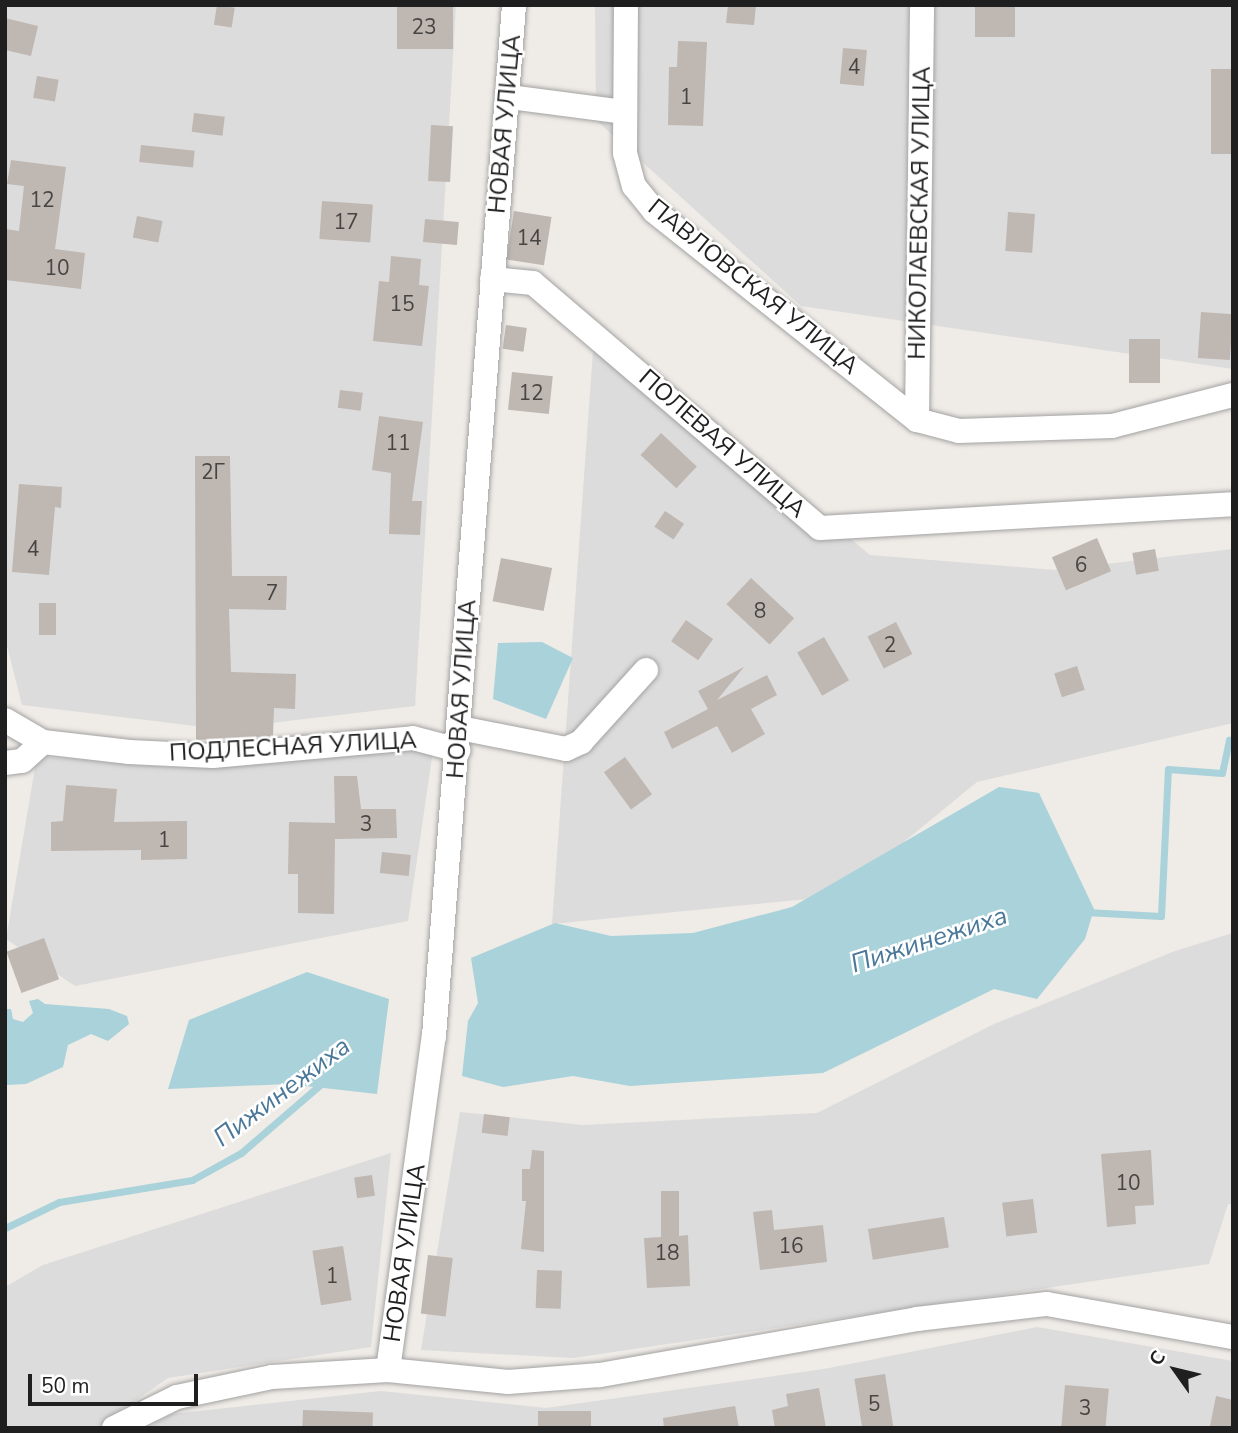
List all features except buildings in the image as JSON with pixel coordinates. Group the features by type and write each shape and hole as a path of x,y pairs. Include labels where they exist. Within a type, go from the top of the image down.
{"street":[{"name":"НОВАЯ УЛИЦА","path":"388,1370 434,1036 459,739 492,279 509,97 514,5"},
{"name":"ПАВЛОВСКАЯ УЛИЦА","path":"626,5 625,153 634,186 654,211 917,420"},
{"name":"НИКОЛАЕВСКАЯ УЛИЦА","path":"917,420 922,5"},
{"path":"509,97 625,112"},
{"name":"ПОЛЕВАЯ УЛИЦА","path":"492,279 533,283 820,528 1233,504"},
{"path":"917,420 959,431 1112,425 1233,395"},
{"name":"ПОДЛЕСНАЯ УЛИЦА","path":"5,720 43,742 214,756 375,739 413,738 459,739 566,750 581,742 646,670"},
{"path":"5,763 22,761 43,742"},
{"path":"114,1428 177,1397 272,1377 388,1370 508,1382 600,1376 917,1319 1047,1304 1233,1337"}],"shaded area":[{"path":"5,5 456,5 415,706 220,729 22,705 5,638"},
{"path":"595,5 1233,5 1233,369 801,306 596,120"},
{"path":"595,323 870,555 1055,570 1233,549 1233,723 977,782 838,896 552,924"},
{"path":"435,737 408,921 75,986 6,939 37,756 166,767"},
{"path":"1233,933 1233,1204 1228,1204 1209,1264 573,1358 421,1350 460,1112 583,1125 817,1113 994,1024 1175,951"},
{"path":"391,1153 371,1347 168,1378 96,1428 5,1428 5,1287 43,1265"},
{"path":"1037,1327 1233,1361 1233,1428 148,1428 171,1414 381,1391 546,1408 824,1369"}],"water":[{"path":"542,642 573,658 546,719 493,699 498,643"},
{"path":"999,787 1039,793 1094,909 1085,939 1037,999 994,989 823,1073 630,1086 573,1076 503,1087 462,1076 468,1021 478,1003 471,958 555,923 611,936 693,933 792,907"},
{"path":"307,972 389,999 377,1094 288,1084 168,1089 189,1020"},
{"path":"38,999 45,1004 109,1009 127,1016 129,1024 108,1041 91,1034 68,1045 63,1067 26,1084 5,1085 5,1009 11,1009 13,1019 23,1022 33,1013 29,1001"}],"waterway":[{"name":"Пижинежиха","path":"1085,912 1161,916 1168,769 1222,773 1229,740 1233,742"},
{"name":"Пижинежиха","path":"5,1228 59,1202 192,1180 241,1153 321,1084"}]}
